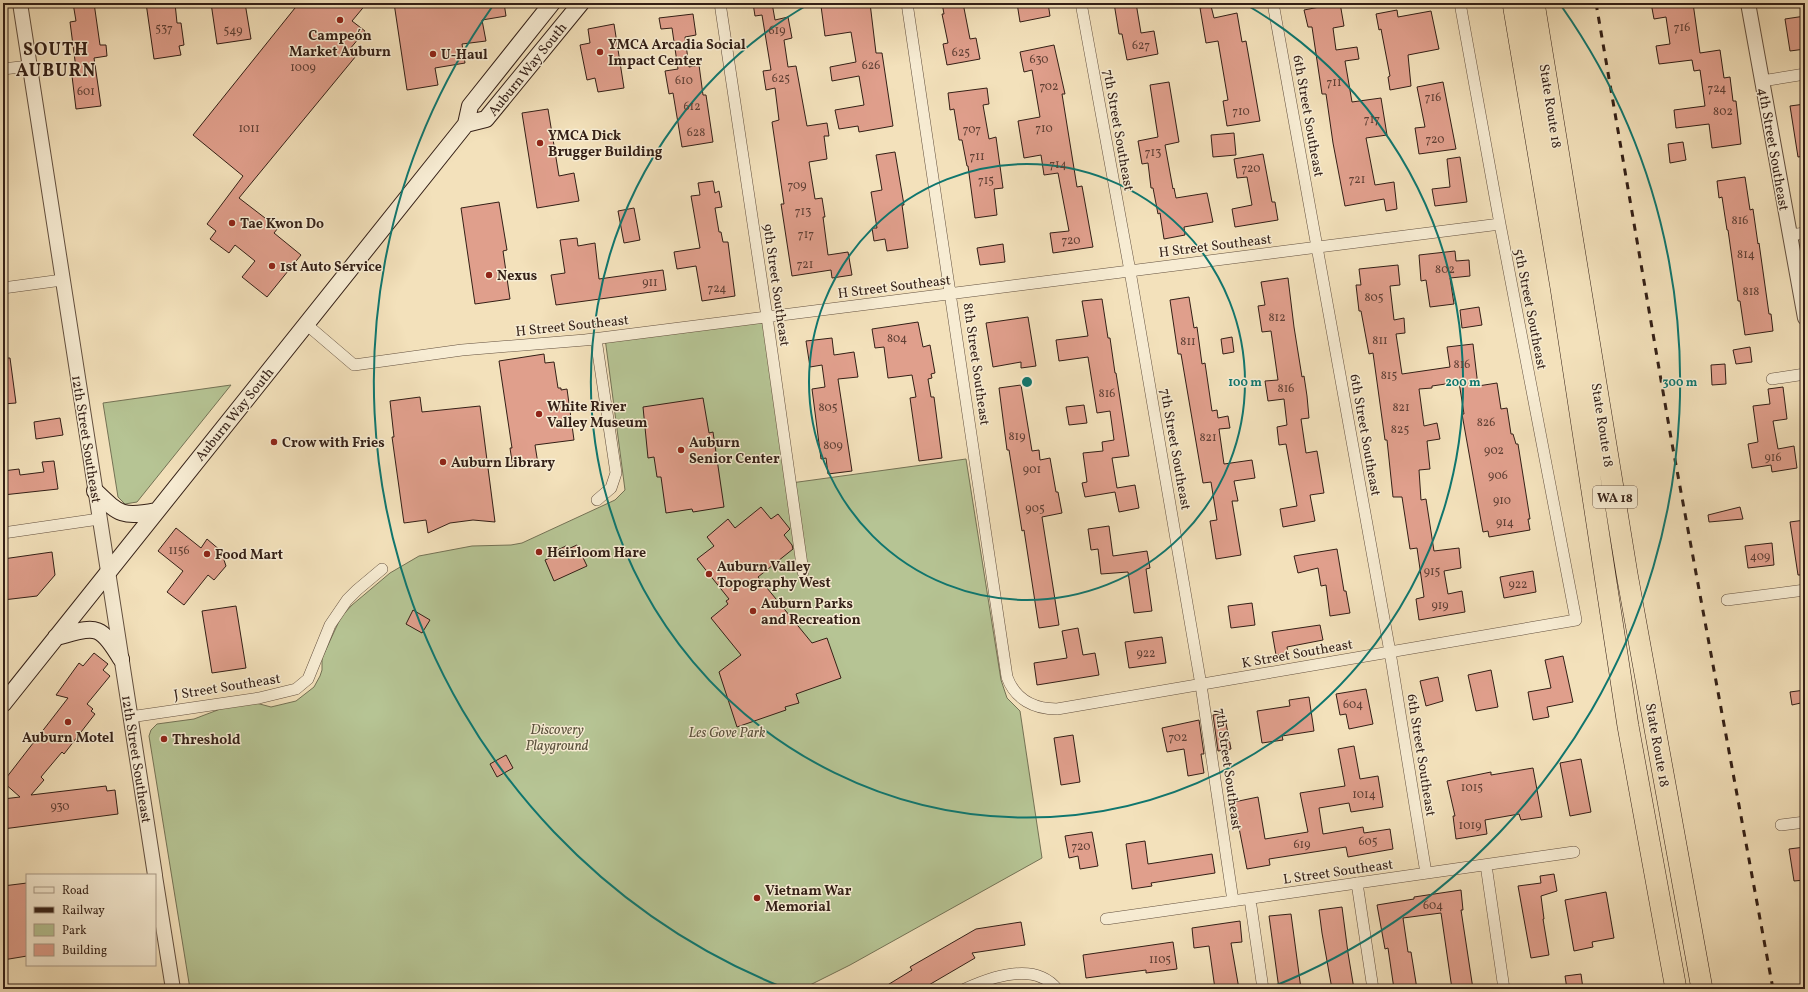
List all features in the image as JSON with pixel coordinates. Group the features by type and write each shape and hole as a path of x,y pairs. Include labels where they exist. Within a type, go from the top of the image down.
{"highway":[{"name":"State Route 18","path":"1513,3 1561,288 1628,726 1676,989"},
{"name":"State Route 18","path":"1534,3 1627,574 1702,989"}],"main road":[{"name":"Auburn Way South","path":"3,704 466,124 470,106 552,3"},
{"name":"Auburn Way South","path":"466,124 486,119 581,3"},
{"path":"95,491 122,514 136,515 156,512"},
{"path":"56,637 88,630 97,630 104,634 111,642 121,659"}],"street":[{"name":"12th Street Southeast","path":"20,3 155,874"},
{"name":"9th Street Southeast","path":"720,3 803,572"},
{"name":"8th Street Southeast","path":"908,3 1007,677 1016,693 1025,701"},
{"name":"7th Street Southeast","path":"1081,3 1130,271 1201,685 1233,901"},
{"name":"6th Street Southeast","path":"1273,3 1390,652 1426,873"},
{"name":"5th Street Southeast","path":"1460,3 1500,224 1576,620"},
{"name":"4th Street Southeast","path":"1748,3 1805,318"},
{"path":"3,69 29,66"},
{"path":"1762,81 1805,74"},
{"name":"H Street Southeast","path":"306,324 354,365 462,350 596,339 1500,224"},
{"path":"1790,235 1805,233"},
{"path":"3,288 62,280"},
{"path":"596,339 616,470 615,479 611,488 597,500"},
{"path":"1772,379 1805,374"},
{"path":"3,533 99,519"},
{"name":"J Street Southeast","path":"130,717 259,698 296,689 308,679 330,625 347,600 356,590 382,569"},
{"path":"1727,600 1805,590"},
{"name":"K Street Southeast","path":"1025,701 1037,707 1057,709 1576,620"},
{"path":"1781,825 1805,822"},
{"name":"L Street Southeast","path":"1106,919 1574,852"},
{"path":"1486,865 1504,989"},
{"name":"12th Street Southeast","path":"156,881 173,989"},
{"path":"1357,883 1373,989"},
{"path":"1250,899 1263,989"},
{"path":"965,989 980,982 1011,975 1026,974 1042,977 1050,982 1056,989"}],"green space":[{"name":"Les Gove Park","path":"767,317 791,483 966,459 1001,680 1007,698 1020,711 1042,858 850,965 802,989 190,989 149,736 151,730 157,724 194,719 223,708 256,703 271,707 296,701 314,687 320,676 322,670 322,658 341,617 352,605 390,573 419,556 472,546 511,545 522,543 615,500 625,490 605,338"},
{"path":"231,385 137,502 125,504 118,497 103,403"}],"building":[{"path":"73,3 94,3 100,45 106,45 107,56 94,58 101,106 76,109 72,76 77,76 70,22 76,21"},
{"path":"146,3 175,3 177,23 181,23 184,45 179,46 181,55 154,59"},
{"path":"211,3 245,3 251,39 217,44"},
{"path":"299,3 367,3 352,21 365,31 349,50 356,56 239,198 278,228 274,233 301,255 267,297 242,277 255,261 235,245 229,253 210,239 216,231 207,224 243,176 193,135"},
{"name":"U-Haul","path":"394,3 504,3 506,16 482,20 486,41 462,44 465,63 435,68 438,85 407,90"},
{"path":"753,3 772,3 775,20 788,17 792,38 784,40 788,67 796,66 807,126 827,123 829,136 824,136 827,159 809,162 815,199 822,198 828,255 848,252 852,275 832,278 831,270 792,276 781,204 784,204 772,122 779,120 775,88 766,90 763,71 771,70 762,15 755,16"},
{"path":"849,3 870,3 876,53 882,53 893,126 859,132 858,126 839,129 835,110 864,105 859,76 832,81 830,67 856,62 851,32 825,36 821,6"},
{"path":"942,3 963,3 970,39 976,38 980,59 947,65 943,44 948,43 942,14 944,14"},
{"path":"1017,3 1048,3 1050,16 1020,22"},
{"path":"1114,3 1136,3 1141,33 1154,31 1158,54 1127,60 1122,34 1119,34"},
{"path":"1340,3 1344,26 1333,28 1336,50 1357,47 1359,59 1345,61 1352,102 1381,98 1387,135 1366,138 1375,185 1394,182 1397,209 1386,211 1384,199 1345,206 1333,143 1326,94 1322,94 1312,27 1308,27 1304,10"},
{"path":"1651,3 1693,3 1700,53 1720,50 1724,78 1730,77 1733,101 1736,101 1741,144 1712,148 1709,124 1676,128 1674,110 1705,106 1700,70 1694,71 1692,60 1659,64 1656,46 1670,44 1666,17 1654,19"},
{"path":"1211,6 1214,18 1237,13 1242,42 1246,41 1260,121 1227,126 1223,101 1228,100 1218,41 1206,43 1200,8"},
{"path":"1397,10 1398,17 1431,11 1439,49 1408,55 1411,86 1390,90 1388,77 1390,76 1381,29 1379,30 1376,14"},
{"path":"693,14 696,35 685,37 689,67 699,65 703,95 706,95 713,142 682,147 673,93 669,94 665,71 678,69 672,28 661,29 659,18"},
{"path":"1805,16 1805,49 1790,51 1785,19"},
{"name":"YMCA Arcadia Social Impact Center","path":"614,24 624,88 598,92 595,78 587,80 580,45 590,43 588,29"},
{"path":"1054,45 1065,94 1062,94 1077,187 1082,186 1093,247 1053,253 1050,233 1069,231 1058,173 1044,175 1041,155 1024,158 1018,121 1040,117 1032,70 1024,72 1020,52"},
{"path":"1169,82 1179,142 1165,145 1173,189 1174,188 1176,198 1207,193 1213,222 1184,227 1185,235 1164,239 1160,213 1158,214 1153,188 1151,188 1148,163 1142,164 1138,141 1158,137 1150,85"},
{"path":"1443,82 1456,149 1419,154 1415,128 1425,127 1417,87"},
{"path":"987,88 989,104 983,105 989,139 996,137 1003,188 994,189 997,215 975,218 968,166 962,140 959,140 954,109 950,110 948,93"},
{"path":"1805,104 1805,156 1798,157 1790,106"},
{"name":"YMCA Dick Brugger Building","path":"548,109 559,176 574,173 579,201 537,208 522,113"},
{"path":"1234,133 1236,155 1213,157 1211,135"},
{"path":"1683,142 1686,160 1670,163 1668,144"},
{"path":"895,152 904,205 902,205 908,248 887,251 885,239 874,241 872,228 877,228 871,192 882,190 876,155"},
{"path":"1263,154 1272,202 1275,202 1278,220 1235,227 1232,209 1252,205 1247,177 1237,178 1234,159"},
{"path":"1460,157 1467,202 1435,206 1432,189 1450,187 1447,159"},
{"path":"1745,177 1750,210 1753,209 1773,331 1745,335 1740,301 1738,301 1722,197 1719,198 1717,181"},
{"path":"713,181 715,193 719,191 722,207 715,208 719,232 721,232 723,242 728,242 735,296 702,301 696,266 677,269 674,252 700,248 691,196 700,195 698,183"},
{"name":"Nexus","path":"499,202 507,250 503,251 510,299 475,304 461,208"},
{"path":"634,208 640,240 624,243 618,211"},
{"path":"577,238 578,246 595,243 599,279 663,270 666,290 556,305 551,275 565,273 560,240"},
{"path":"1003,244 1005,262 980,265 977,248"},
{"path":"1455,251 1456,261 1469,260 1470,276 1450,278 1454,304 1430,307 1426,280 1421,281 1419,255"},
{"path":"1398,265 1400,285 1390,286 1394,320 1404,318 1405,333 1396,334 1402,374 1450,367 1447,347 1473,344 1478,386 1497,383 1501,409 1507,408 1511,434 1513,434 1516,444 1518,444 1530,519 1528,519 1530,530 1489,537 1488,531 1483,532 1462,414 1464,414 1459,382 1432,386 1432,388 1419,389 1424,426 1437,423 1440,439 1427,441 1430,469 1419,470 1421,500 1426,499 1434,551 1459,548 1461,568 1444,571 1448,594 1462,591 1465,612 1419,620 1416,599 1424,597 1417,548 1410,549 1402,497 1393,497 1387,440 1385,440 1373,353 1369,354 1361,311 1359,311 1356,285 1361,285 1359,269"},
{"path":"1288,278 1302,377 1304,376 1307,396 1309,418 1301,419 1306,453 1317,451 1324,493 1310,495 1315,521 1283,527 1280,509 1297,506 1286,444 1279,445 1277,427 1287,425 1284,399 1268,401 1265,381 1278,380 1271,331 1262,332 1258,306 1265,305 1261,282"},
{"path":"1189,297 1194,328 1197,327 1202,364 1205,363 1212,411 1217,410 1218,418 1228,416 1230,428 1219,429 1224,464 1252,460 1255,478 1234,481 1238,501 1232,501 1241,555 1216,559 1210,521 1217,520 1211,482 1203,483 1181,354 1178,354 1170,300"},
{"path":"1102,299 1108,338 1110,338 1129,456 1112,458 1117,488 1135,485 1139,508 1119,512 1115,492 1085,497 1082,483 1087,482 1083,453 1103,451 1102,442 1114,440 1110,411 1097,413 1088,357 1059,361 1056,340 1088,336 1082,301"},
{"path":"1479,307 1482,325 1462,328 1460,310"},
{"path":"1028,317 1036,366 1021,368 1021,362 993,367 986,323"},
{"path":"918,322 923,347 930,345 935,373 931,374 932,378 928,379 931,397 934,397 942,458 919,461 910,398 916,397 912,375 888,378 884,347 875,348 872,329"},
{"path":"1232,337 1234,352 1223,354 1221,339"},
{"path":"832,338 834,355 854,352 858,377 838,379 852,471 828,474 826,458 821,459 812,389 825,387 822,365 810,367 806,341"},
{"path":"1750,347 1752,362 1736,364 1733,350"},
{"name":"White River Valley Museum","path":"544,354 545,363 554,362 558,388 561,388 561,390 567,389 574,440 535,445 538,464 513,468 510,448 512,448 499,361"},
{"path":"3,358 10,358 16,403 3,404"},
{"path":"1725,364 1726,384 1712,385 1711,365"},
{"path":"1021,385 1032,451 1039,450 1040,460 1050,458 1056,492 1058,492 1062,513 1042,517 1059,625 1039,628 1024,530 1022,531 1009,450 1007,450 999,388"},
{"path":"1783,387 1787,419 1773,421 1778,449 1794,446 1797,468 1772,472 1771,465 1752,468 1748,444 1758,442 1753,406 1770,404 1768,389"},
{"name":"Auburn Library","path":"420,397 422,412 480,406 495,522 473,520 450,523 428,533 426,520 404,523 392,437 394,437 390,401"},
{"name":"Auburn Senior Center","path":"703,398 709,433 713,432 724,507 693,512 692,509 666,513 661,477 657,477 654,457 648,458 643,407"},
{"path":"1084,405 1087,423 1069,425 1066,407"},
{"path":"60,418 63,435 36,439 34,422"},
{"path":"54,461 58,489 3,495 3,471 19,469 20,475 44,472 42,462"},
{"name":"Auburn Parks and Recreation","path":"761,507 771,519 778,514 790,529 784,535 792,545 793,549 758,577 812,643 827,638 841,678 796,694 799,703 785,707 786,710 737,727 719,672 741,655 711,618 728,604 726,601 729,599 697,559 714,546 707,537 728,519 735,528"},
{"path":"1740,507 1743,519 1709,522 1708,515"},
{"path":"1805,520 1805,575 1798,575 1790,522"},
{"path":"1109,526 1113,556 1147,551 1150,568 1146,569 1152,611 1134,613 1128,572 1101,574 1098,549 1091,550 1088,529"},
{"path":"176,528 201,548 207,539 221,551 226,566 214,580 208,575 184,605 167,592 183,571 158,551"},
{"path":"1772,543 1774,565 1748,568 1745,546"},
{"path":"577,545 587,566 554,581 545,560 557,555 555,551 566,546 568,549"},
{"path":"1337,549 1344,591 1346,591 1350,613 1330,616 1326,585 1321,586 1318,568 1298,573 1294,556"},
{"path":"52,552 55,575 37,596 3,600 3,559"},
{"path":"1533,571 1536,592 1504,598 1500,577"},
{"path":"1252,603 1255,625 1231,628 1228,606"},
{"path":"236,606 246,668 212,673 202,611"},
{"path":"413,610 430,620 422,633 406,624"},
{"path":"1320,625 1323,640 1287,647 1288,653 1276,655 1272,632"},
{"path":"1078,628 1083,655 1095,653 1099,675 1037,685 1034,663 1067,658 1062,631"},
{"path":"1162,637 1166,663 1129,668 1125,642"},
{"path":"94,653 108,664 103,670 110,676 87,704 93,709 91,711 95,714 64,754 62,752 41,777 44,780 31,795 106,786 107,791 115,790 118,814 3,829 3,799 20,797 3,782 68,698 56,695 79,663 83,666"},
{"path":"1563,656 1573,702 1547,707 1549,717 1533,720 1528,692 1551,688 1545,660"},
{"path":"1491,670 1498,707 1476,711 1468,675"},
{"path":"1438,677 1443,701 1426,706 1420,681"},
{"path":"1366,689 1373,724 1349,729 1346,714 1340,715 1336,694"},
{"path":"1805,690 1805,702 1792,705 1790,692"},
{"path":"1309,697 1314,731 1282,736 1283,740 1262,743 1257,711 1290,706 1289,700"},
{"path":"1224,713 1231,749 1218,751 1213,715"},
{"path":"1199,720 1204,754 1201,754 1204,773 1188,776 1184,749 1167,752 1162,728"},
{"path":"1073,735 1080,782 1061,785 1054,738"},
{"path":"1354,746 1360,779 1378,776 1383,807 1351,812 1349,803 1319,808 1323,834 1363,827 1364,833 1390,829 1393,849 1348,857 1346,847 1269,859 1270,865 1247,869 1234,802 1258,797 1265,839 1308,832 1300,793 1345,786 1338,749"},
{"path":"506,755 513,768 497,777 490,764"},
{"path":"1581,759 1591,812 1570,816 1560,763"},
{"path":"1533,768 1542,817 1521,820 1519,814 1485,820 1487,834 1456,839 1453,816 1455,816 1447,781 1491,772 1491,775"},
{"path":"1092,832 1098,866 1080,869 1078,856 1069,858 1065,836"},
{"path":"1145,841 1148,864 1212,854 1215,873 1151,883 1152,886 1132,889 1126,844"},
{"path":"1805,847 1805,880 1794,881 1789,849"},
{"path":"1554,874 1557,891 1541,896 1549,955 1531,958 1518,886 1541,883 1540,876"},
{"path":"26,883 26,956 3,960 3,886"},
{"path":"1461,890 1463,910 1461,910 1473,989 1452,989 1441,913 1403,918 1408,952 1411,952 1417,989 1394,989 1388,948 1385,949 1377,905 1414,899 1414,897"},
{"path":"1606,892 1614,938 1592,942 1593,947 1574,951 1565,900"},
{"path":"1342,907 1354,989 1332,989 1322,933 1319,910"},
{"path":"1291,914 1301,989 1279,989 1269,916"},
{"path":"1240,921 1242,942 1231,943 1239,989 1215,989 1209,946 1194,948 1192,928"},
{"path":"1021,922 1025,945 972,953 975,958 922,989 881,989 912,970 910,967 976,929"},
{"path":"1173,942 1177,969 1146,973 1146,970 1086,978 1083,955"},
{"path":"1581,974 1583,989 1567,989 1565,976"}],"railway":[{"path":"1596,3 1671,438 1773,989"}],"place":[{"name":"Campeón Market Auburn","path":"340,20"},
{"name":"YMCA Arcadia Social Impact Center","path":"600,52"},
{"name":"U-Haul","path":"433,54"},
{"name":"YMCA Dick Brugger Building","path":"540,143"},
{"name":"Tae Kwon Do","path":"232,223"},
{"name":"1st Auto Service","path":"272,266"},
{"name":"Nexus","path":"489,275"},
{"name":"White River Valley Museum","path":"539,414"},
{"name":"Crow with Fries","path":"274,442"},
{"name":"Auburn Senior Center","path":"681,450"},
{"name":"Auburn Library","path":"443,462"},
{"name":"Heirloom Hare","path":"539,552"},
{"name":"Food Mart","path":"207,554"},
{"name":"Auburn Valley Topography West","path":"709,574"},
{"name":"Auburn Parks and Recreation","path":"753,611"},
{"name":"Auburn Motel","path":"68,722"},
{"name":"Threshold","path":"164,739"},
{"name":"Vietnam War Memorial","path":"757,898"}],"district":[{"name":"SOUTH AUBURN","path":"56,59"}],"park label":[{"name":"Discovery Playground","path":"557,738"}]}
